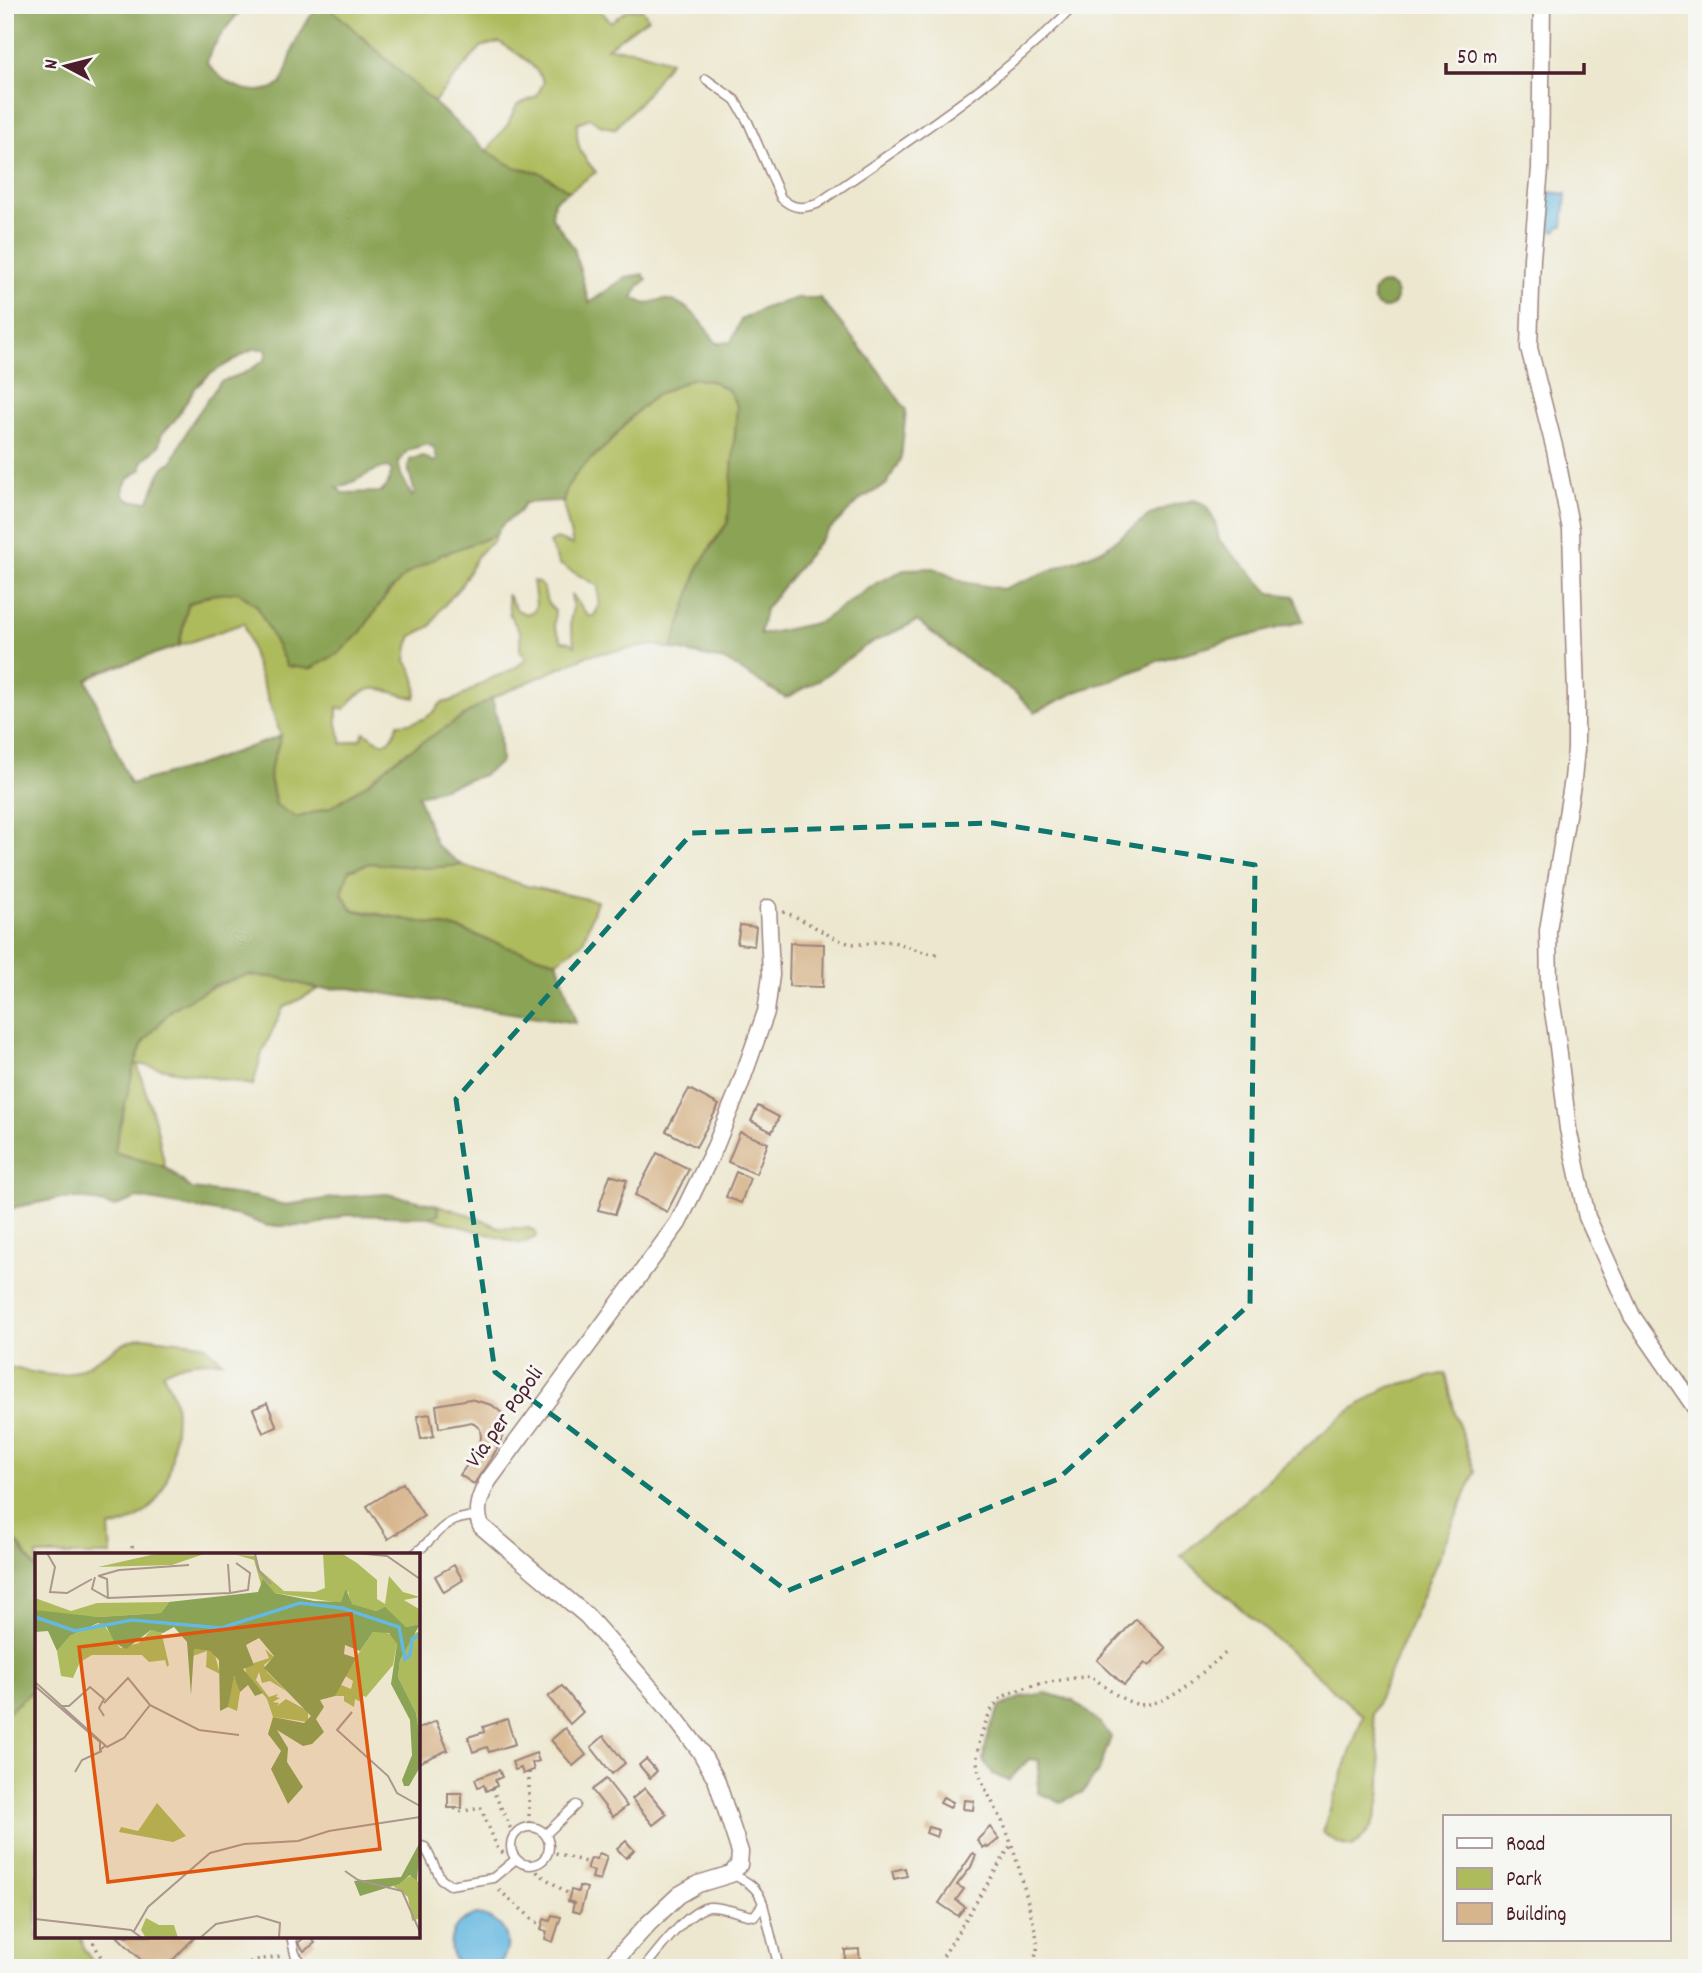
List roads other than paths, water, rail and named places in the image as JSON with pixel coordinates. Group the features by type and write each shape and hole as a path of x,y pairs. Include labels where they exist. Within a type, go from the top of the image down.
{"street":[{"path":"1542,5 1540,156 1532,258 1529,348 1571,530 1576,697 1573,779 1548,930 1549,986 1568,1129 1587,1217 1632,1316 1697,1410"},
{"name":"Via per Popoli","path":"477,1516 482,1493 488,1481 678,1223 694,1193 739,1088 766,1012 771,975 768,908"},
{"path":"477,1516 481,1526 587,1616 659,1696 700,1751 721,1790 740,1852 739,1865 731,1874 706,1881 679,1895 608,1968"}],"lane":[{"path":"706,79 735,100 748,122 781,198 790,206 804,209 817,204 956,107 1044,36 1075,5"},
{"path":"416,1553 444,1525 459,1517 477,1516"},
{"path":"546,1834 576,1805"},
{"path":"530,1826 541,1829 546,1834 550,1851 545,1859 534,1866 514,1861 511,1848 518,1831 530,1826"},
{"path":"421,1846 441,1879 450,1885 493,1878 514,1861"},
{"path":"731,1874 751,1884 760,1893 779,1968"},
{"path":"644,1968 698,1910 717,1907 754,1916 763,1904"},
{"path":"291,1938 295,1954 306,1968"}],"water":[{"path":"1549,192 1566,194 1563,226 1559,226 1556,231 1546,225"},
{"path":"476,1915 495,1921 506,1934 506,1951 496,1968 461,1968 455,1960 451,1944 455,1930 467,1918"}]}
